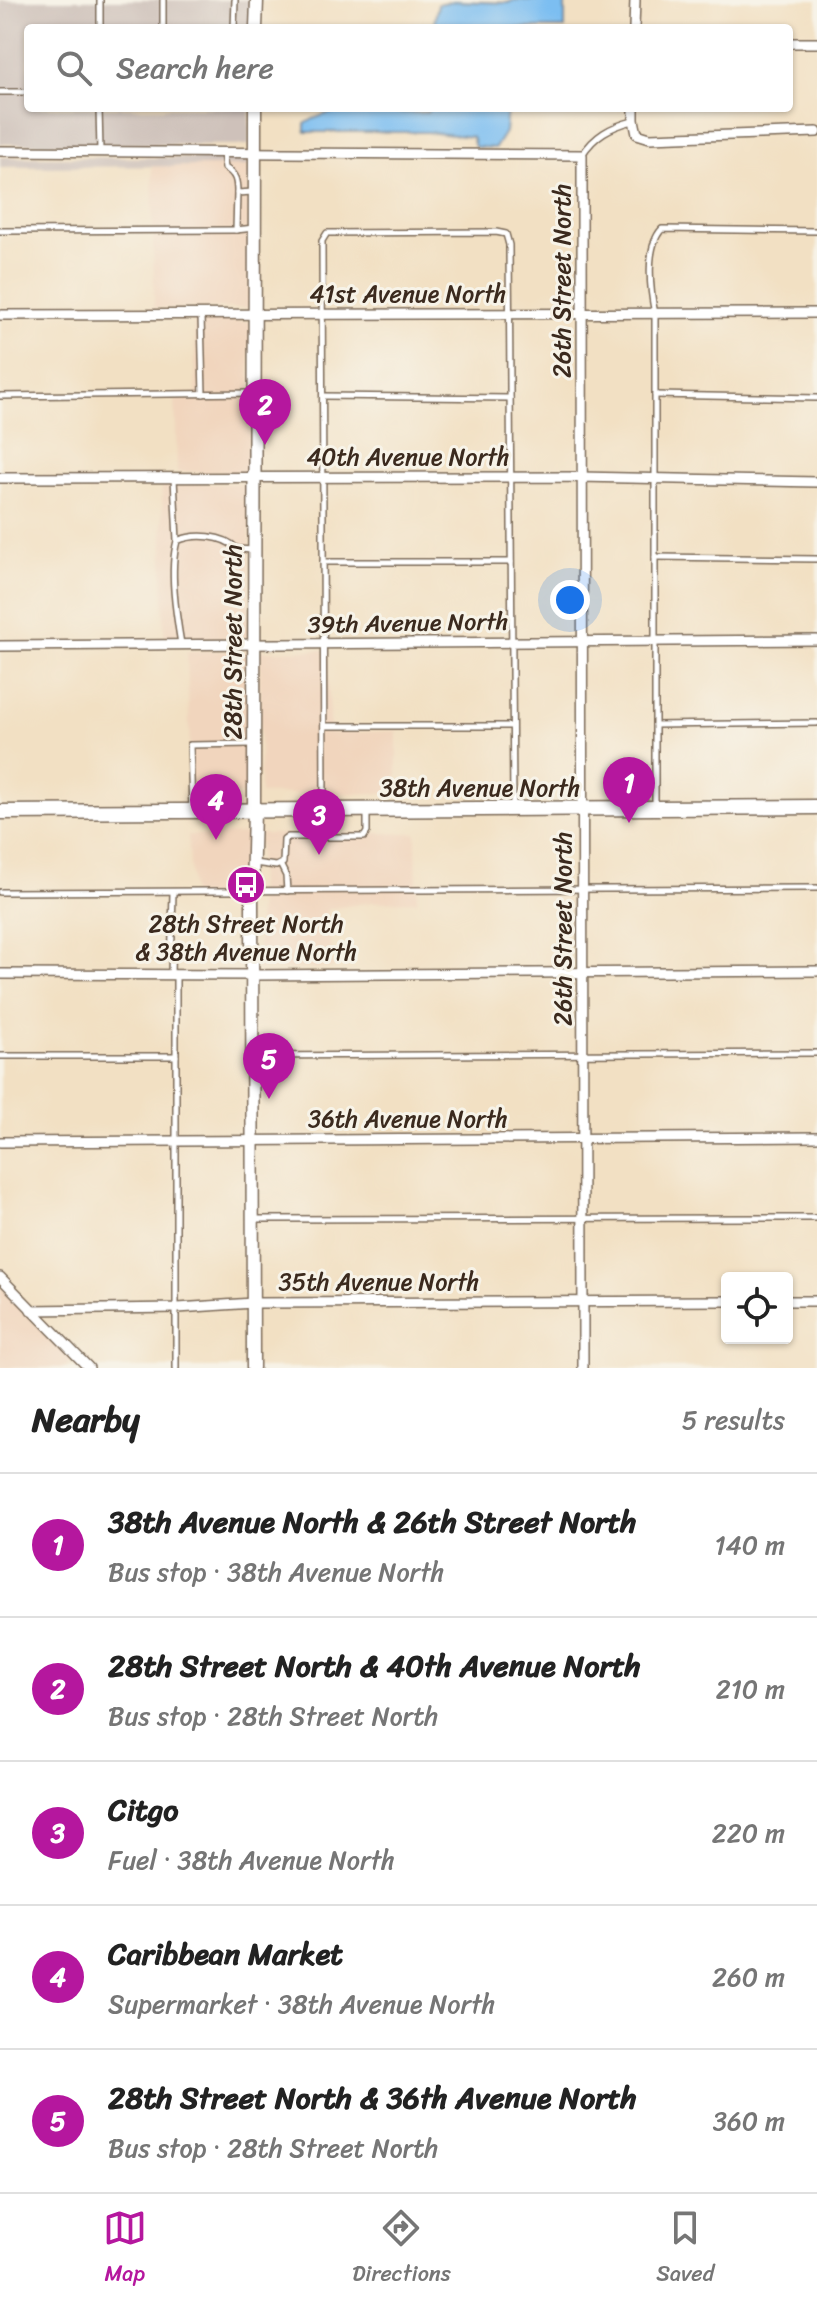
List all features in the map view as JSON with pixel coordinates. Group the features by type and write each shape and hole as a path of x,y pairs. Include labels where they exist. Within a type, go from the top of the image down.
{"main road":[{"name":"38th Avenue North","path":"0,812 817,807"}],"street":[{"path":"256,24 257,0"},
{"path":"634,24 635,0"},
{"path":"793,43 817,43"},
{"name":"28th Street North","path":"253,1368 255,112"},
{"path":"634,112 637,134 650,138 817,132"},
{"path":"0,151 582,155"},
{"name":"26th Street North","path":"582,155 583,1368"},
{"name":"41st Avenue North","path":"0,315 817,313"},
{"name":"40th Avenue North","path":"0,478 580,477 817,482"},
{"name":"39th Avenue North","path":"0,646 817,640"},
{"path":"0,974 817,971"},
{"name":"36th Avenue North","path":"0,1142 817,1137"},
{"path":"0,1277 89,1368"},
{"name":"35th Avenue North","path":"31,1310 178,1308 253,1303 721,1301"},
{"path":"793,1301 817,1301"}],"lane":[{"path":"100,0 100,24"},
{"path":"163,0 163,24"},
{"path":"234,24 235,0"},
{"path":"0,92 24,92"},
{"path":"99,112 100,151"},
{"path":"582,155 592,140 610,128 634,120"},
{"path":"223,152 225,168 237,180 236,230"},
{"path":"237,193 255,192"},
{"path":"0,231 255,228"},
{"path":"655,809 655,314 650,288 656,234 662,229 817,231"},
{"path":"318,837 322,810 324,726 322,241 327,233 506,234 509,245 513,810"},
{"path":"201,315 203,394"},
{"path":"0,396 256,393"},
{"path":"655,395 817,398"},
{"path":"323,396 510,398"},
{"path":"174,478 177,541 175,587 181,645"},
{"path":"177,541 193,536 219,538 229,540 237,549 255,550"},
{"path":"655,557 817,559"},
{"path":"323,562 511,562"},
{"path":"655,725 817,723"},
{"path":"324,726 512,726"},
{"path":"192,810 190,745 254,744"},
{"path":"280,864 283,863 284,840 288,837 364,837 367,832 367,810"},
{"path":"253,863 280,864"},
{"path":"280,864 286,876 287,891"},
{"path":"0,892 817,888"},
{"path":"173,892 170,939 176,1056 176,1368"},
{"path":"252,1056 817,1053"},
{"path":"0,1056 176,1056"},
{"path":"253,1219 817,1218"}],"shaded area":[{"path":"0,0 251,0 251,24 24,24 24,112 250,112 249,145 0,144"},
{"path":"0,157 249,158 249,166 0,167"},
{"path":"152,166 249,166 250,308 154,308"},
{"path":"194,321 250,321 250,472 177,472 175,394 196,394"},
{"path":"162,484 250,484 249,638 164,639"},
{"path":"328,650 330,733 397,731 397,793 260,794 260,651"},
{"path":"187,651 249,651 249,794 191,795"},
{"path":"416,833 417,901 372,902 327,909 333,968 258,969 259,834"},
{"path":"248,834 246,894 192,895 188,835"},
{"path":"0,1286 26,1316 73,1360 64,1368 0,1368"}],"water":[{"path":"514,0 565,0 565,24 434,24 438,4 453,1 508,3"},
{"path":"507,112 505,132 495,148 475,147 472,137 427,132 305,132 305,124 333,113"}],"place":[{"name":"28th Street North & 40th Avenue North","path":"265,445"},
{"name":"38th Avenue North & 26th Street North","path":"629,823"},
{"name":"Caribbean Market","path":"216,840"},
{"name":"Citgo","path":"319,855"},
{"name":"28th Street North & 38th Avenue North","path":"246,885"},
{"name":"28th Street North & 36th Avenue North","path":"269,1099"}]}
